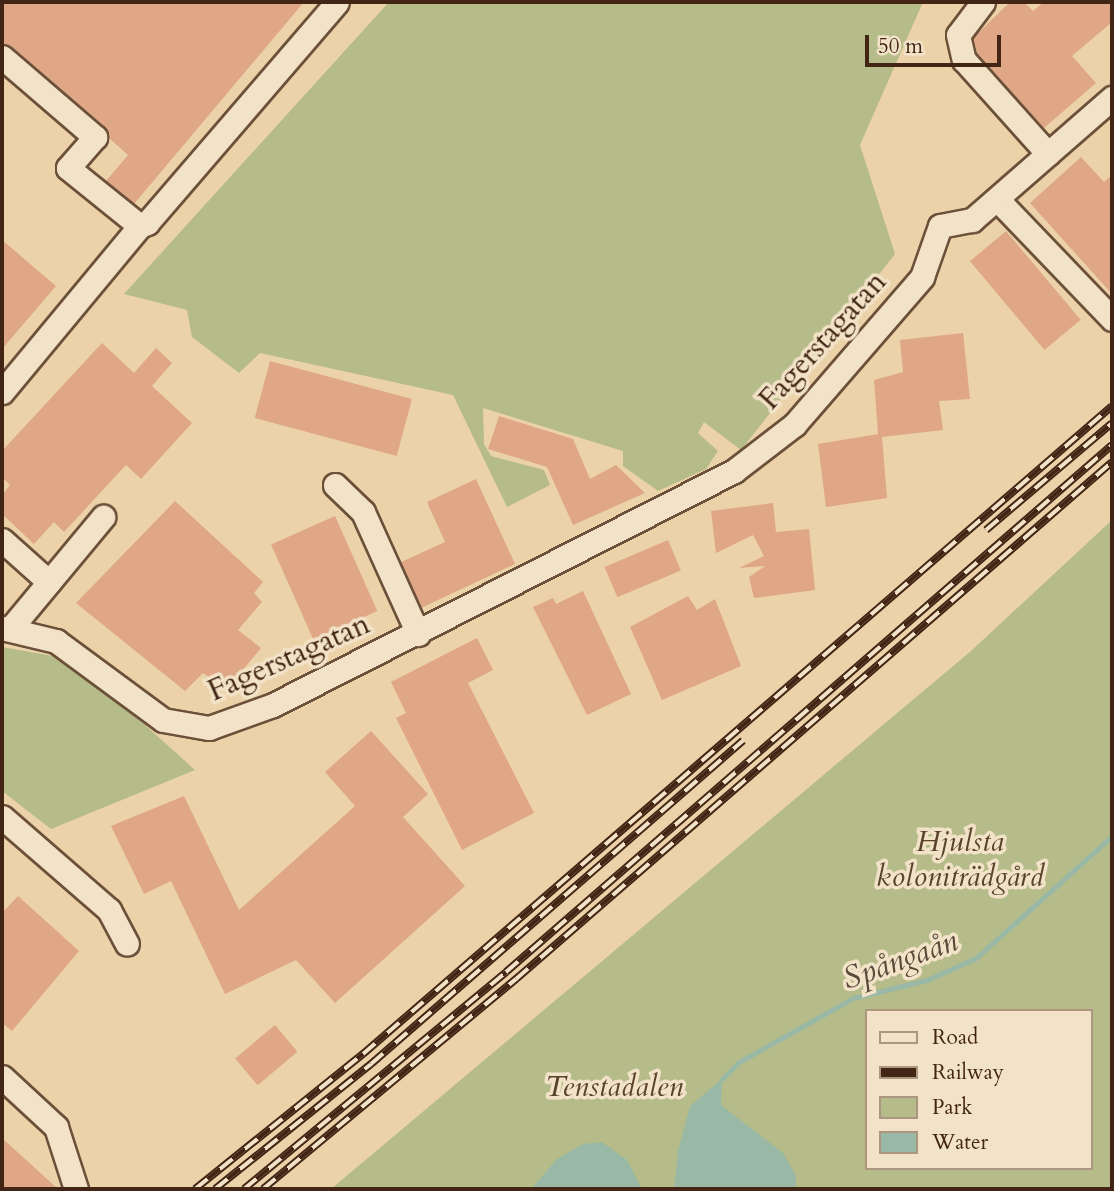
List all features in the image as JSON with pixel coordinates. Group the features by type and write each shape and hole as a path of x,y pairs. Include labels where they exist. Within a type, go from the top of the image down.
{"street":[{"path":"2,393 140,226 147,223 337,2"},
{"path":"983,2 958,34 964,60 1048,154"},
{"path":"2,57 95,137 68,168 140,226"},
{"name":"Fagerstagatan","path":"6,629 56,641 163,720 209,728 273,705 418,634 734,471 794,425 922,277 940,226 972,220 1112,98"},
{"path":"997,199 1112,319"},
{"name":"Fagerstagatan","path":"335,485 363,512 418,634"},
{"path":"6,629 103,517"},
{"path":"2,540 49,582"},
{"path":"2,817 109,910 127,944"},
{"path":"2,1077 56,1127 76,1189"}],"green space":[{"path":"389,2 923,2 860,145 895,254 741,450 704,422 698,433 718,451 706,469 658,491 623,466 623,451 483,408 484,444 491,456 544,470 550,485 507,507 453,395 260,353 239,373 192,337 187,310 124,294"},
{"path":"1112,520 1112,1189 331,1189 971,651"},
{"path":"2,647 53,656 124,706 195,770 51,829 2,791"}],"water":[{"path":"722,1079 721,1105 783,1153 796,1176 795,1189 674,1189 678,1151 690,1106"},
{"path":"602,1142 627,1160 642,1189 531,1189 557,1159 583,1144"}],"building":[{"path":"2,2 304,2 134,204 106,181 128,155 109,138 104,126 11,46 2,43"},
{"path":"1010,2 1024,2 1033,11 1044,2 1112,2 1112,22 1072,56 1096,83 1044,128 977,53 973,38"},
{"path":"1081,157 1104,182 1112,175 1112,294 1030,203"},
{"path":"1006,231 1081,320 1045,350 970,261"},
{"path":"2,240 56,286 2,349"},
{"path":"963,333 970,399 939,401 943,430 882,437 887,498 826,507 818,444 878,434 874,380 903,372 900,340"},
{"path":"102,343 134,373 156,348 172,363 152,386 192,423 141,479 126,465 64,532 54,522 34,544 2,514 2,495 10,485 2,477 2,451"},
{"path":"270,361 412,399 397,456 255,418"},
{"path":"499,416 573,439 590,479 616,465 645,493 573,525 547,467 488,449"},
{"path":"476,479 515,564 421,608 401,562 445,542 427,502"},
{"path":"175,501 263,582 254,593 262,602 238,630 261,648 227,689 203,673 185,691 76,603"},
{"path":"773,503 776,532 809,529 815,590 754,598 749,577 765,566 739,568 764,556 753,535 716,553 711,511"},
{"path":"335,516 377,611 313,639 271,544"},
{"path":"668,540 681,570 617,597 604,567"},
{"path":"583,591 631,694 587,715 533,607 553,598 556,604"},
{"path":"688,596 697,610 715,599 741,666 662,700 630,627"},
{"path":"477,638 493,670 468,683 534,813 462,850 396,718 406,713 391,682"},
{"path":"371,731 428,794 403,817 465,886 335,1003 296,960 225,994 171,881 144,894 111,826 184,796 239,910 355,806 325,772"},
{"path":"18,896 79,951 12,1031 2,1023 2,913"},
{"path":"275,1025 297,1052 258,1085 235,1058"},
{"path":"2,1138 58,1189 2,1189"}],"waterway":[{"name":"Spångaån","path":"722,1079 739,1062 853,998 927,980 976,958 1112,836"}],"railway":[{"path":"195,1189 363,1054 1112,406"},
{"path":"986,530 1112,423"},
{"path":"244,1189 506,972 1112,445"},
{"path":"263,1189 516,979 1112,462"},
{"path":"215,1189 371,1064 743,741"}],"park label":[{"name":"Hjulsta koloniträdgård","path":"960,859"},
{"name":"Tenstadalen","path":"614,1087"}]}
